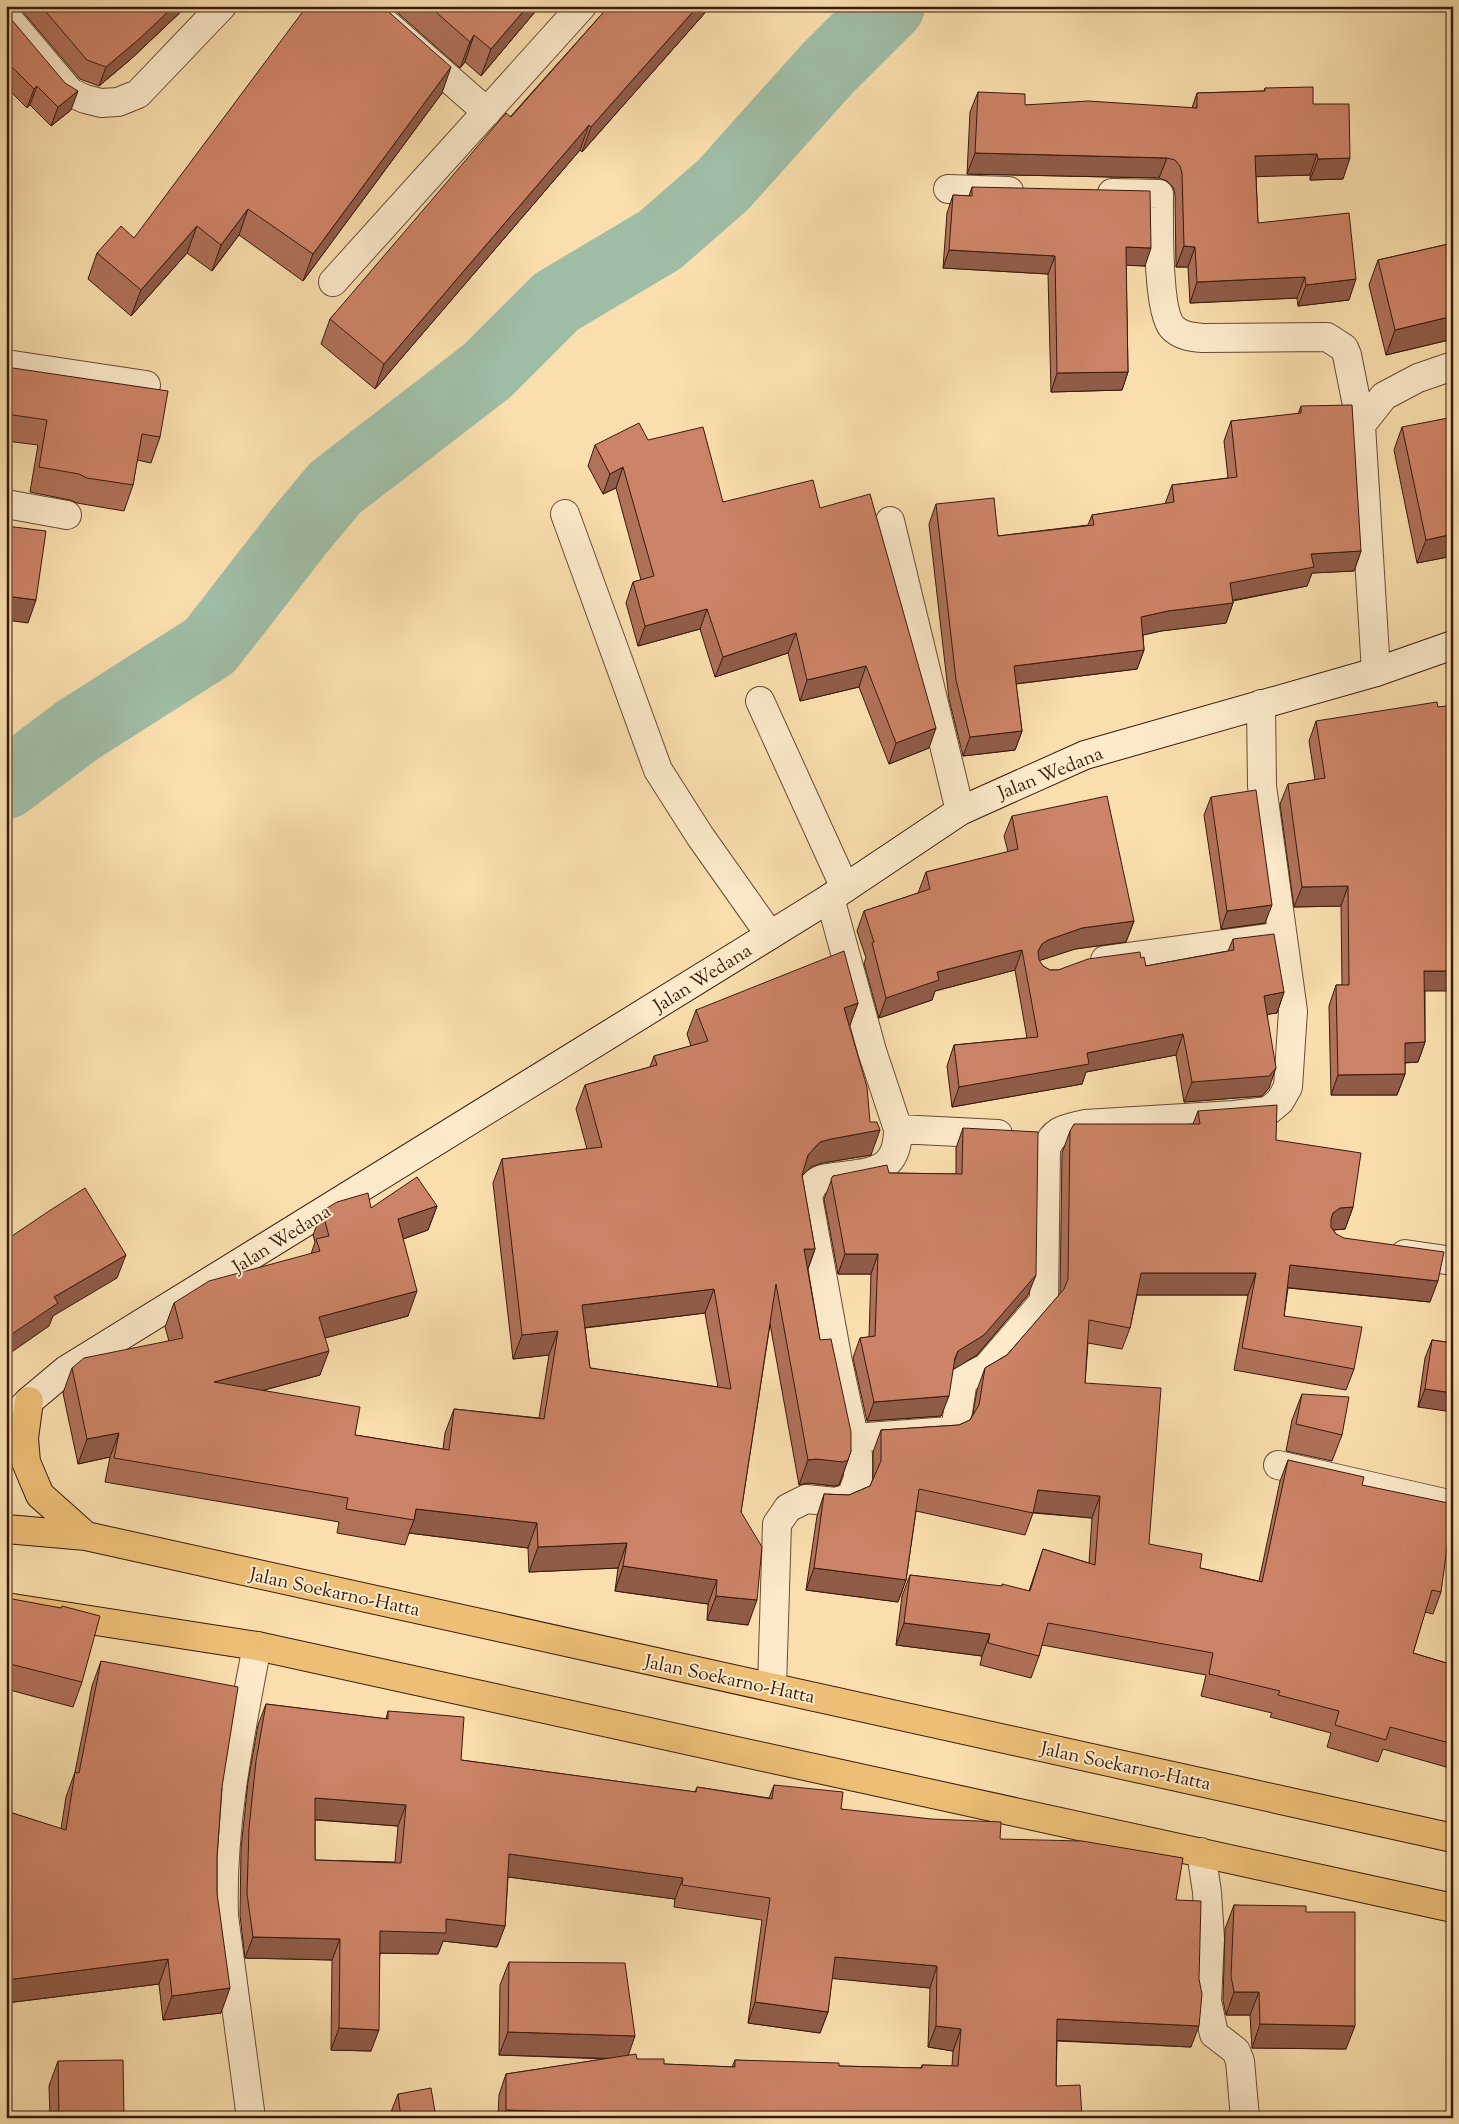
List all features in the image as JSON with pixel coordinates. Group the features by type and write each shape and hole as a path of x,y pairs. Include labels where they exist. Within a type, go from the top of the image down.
{"highway":[{"path":"29,1401 24,1438 26,1462 34,1481 40,1494 86,1536"},
{"name":"Jalan Soekarno-Hatta","path":"6,1529 86,1536 1453,1838"},
{"path":"6,1607 256,1646 1453,1908"}],"street":[{"path":"6,16 70,92 85,100 101,103 118,102 138,94 222,6"},
{"path":"366,6 487,112"},
{"path":"333,282 582,6"},
{"path":"948,189 1034,191"},
{"path":"1092,193 1159,194 1161,278 1166,317 1176,330 1183,335 1203,338 1327,337 1344,348 1361,425 1376,672"},
{"path":"6,364 146,384"},
{"path":"1361,425 1384,396 1418,378 1453,366"},
{"path":"6,504 67,515"},
{"path":"565,514 658,770 700,836 770,935"},
{"path":"890,521 960,811"},
{"name":"Jalan Wedana","path":"6,1424 29,1401 66,1370 770,935 960,811 1085,755 1376,672 1453,645"},
{"path":"760,701 837,893 872,1051 898,1129 898,1141 893,1156 887,1165 875,1171 823,1178 813,1185 808,1196 838,1362 858,1455 858,1478 851,1497 836,1502 806,1499 788,1508 777,1524 772,1687"},
{"path":"898,1129 1051,1136 1066,1129 1085,1124 1234,1115 1268,1111 1280,1101 1288,1087 1293,1011 1262,786 1261,704"},
{"path":"1077,964 1284,936"},
{"path":"854,1438 950,1431 956,1424 963,1380 993,1362 1044,1301 1046,1150 1051,1136"},
{"path":"1384,1250 1453,1261"},
{"path":"1278,1465 1453,1505"},
{"path":"251,2118 224,1916 223,1892 233,1769 256,1646"},
{"path":"1201,1852 1210,1939 1206,2002 1214,2034 1236,2051 1240,2061 1244,2118"}],"building":[{"path":"41,6 174,6 106,67 87,60"},
{"path":"307,6 382,6 451,67 313,254 248,209 221,245 197,226 141,290 97,253 121,226 134,238"},
{"path":"429,6 528,6 491,49 474,35 470,42"},
{"path":"609,6 698,6 591,127 589,125 384,364 330,319 506,113 511,117"},
{"path":"6,13 65,83 78,91 58,107 37,86 34,89 6,61"},
{"path":"1313,87 1313,104 1349,104 1350,158 1318,159 1317,154 1255,156 1258,223 1349,213 1356,279 1306,285 1305,277 1197,282 1195,247 1184,246 1182,173 1180,166 1175,160 1167,158 975,153 978,92 1025,94 1025,105 1088,101 1197,108 1197,93 1265,91 1265,88"},
{"path":"972,187 1150,191 1151,248 1126,247 1128,372 1057,373 1055,256 949,250 953,195 972,196"},
{"path":"1453,243 1453,316 1395,330 1378,260"},
{"path":"6,367 168,391 160,437 142,434 133,485 87,478 79,474 39,467 47,420 6,414"},
{"path":"1352,405 1361,551 1311,554 1314,567 1230,583 1233,603 1168,611 1141,617 1144,650 1014,666 1022,731 970,737 956,680 936,504 994,498 998,536 1094,525 1092,515 1174,502 1172,485 1237,477 1231,421 1301,413 1301,406"},
{"path":"1453,417 1453,534 1426,540 1402,427"},
{"path":"639,423 648,440 703,427 723,502 813,480 820,508 870,494 936,728 896,743 866,666 807,680 796,633 723,657 707,609 645,626 633,582 654,576 623,467 610,474 595,445"},
{"path":"6,526 46,531 36,600 6,596"},
{"path":"1437,702 1438,707 1453,705 1453,971 1424,971 1425,1042 1405,1043 1405,1074 1338,1075 1336,985 1349,985 1348,886 1302,887 1288,784 1325,778 1316,721"},
{"path":"1256,790 1272,905 1227,911 1211,797"},
{"path":"1107,796 1134,921 1082,928 1048,940 1042,944 1038,951 1039,960 1043,966 1050,970 1058,970 1088,959 1140,952 1141,958 1144,957 1146,966 1234,950 1233,939 1274,934 1284,992 1264,996 1276,1068 1269,1076 1192,1082 1183,1034 1087,1053 1089,1064 959,1087 954,1045 1038,1037 1022,950 937,972 939,980 886,998 872,943 874,942 864,911 930,889 926,872 1018,849 1012,816"},
{"path":"844,951 858,1003 844,1008 867,1087 870,1122 877,1122 880,1130 820,1142 808,1155 802,1175 815,1249 804,1249 820,1340 831,1339 851,1432 851,1451 848,1460 843,1462 808,1460 776,1284 741,1512 762,1547 757,1600 716,1596 717,1580 623,1566 627,1543 538,1547 537,1523 416,1509 414,1520 346,1509 348,1498 114,1458 119,1433 87,1439 72,1368 84,1358 183,1338 174,1303 209,1281 320,1251 316,1239 329,1236 322,1211 337,1202 368,1193 371,1208 417,1177 437,1206 398,1219 417,1291 319,1317 329,1351 214,1382 360,1407 355,1435 449,1450 454,1409 544,1419 558,1331 522,1335 502,1159 602,1147 585,1085 657,1065 654,1056 708,1041 696,1010","holes":["714,1289 731,1389 590,1368 582,1305"]},
{"path":"1277,1105 1276,1140 1361,1153 1353,1207 1340,1208 1333,1213 1331,1219 1331,1227 1336,1234 1344,1238 1444,1252 1438,1281 1290,1265 1284,1316 1362,1327 1354,1369 1242,1348 1256,1273 1141,1273 1130,1328 1089,1320 1085,1383 1161,1388 1149,1544 1202,1554 1200,1568 1262,1582 1288,1460 1364,1477 1362,1485 1453,1504 1441,1592 1432,1590 1413,1653 1453,1665 1453,1744 1390,1727 1386,1740 1335,1725 1339,1711 1278,1695 1280,1691 1209,1674 1213,1653 1048,1623 1039,1656 988,1643 990,1634 904,1623 910,1575 1002,1586 1002,1584 1030,1591 1043,1549 1095,1565 1100,1496 1038,1490 1033,1513 919,1489 906,1580 814,1568 824,1494 849,1495 870,1486 881,1461 881,1430 959,1425 970,1420 979,1405 985,1368 1007,1355 1064,1289 1068,1279 1070,1131 1074,1124 1200,1124 1198,1111"},
{"path":"963,1128 1038,1132 1036,1275 984,1335 958,1351 955,1358 949,1396 874,1402 860,1338 875,1336 878,1254 845,1254 831,1179 833,1176 887,1165 889,1173 962,1174"},
{"path":"85,1188 126,1255 54,1297 58,1303 6,1338 6,1240"},
{"path":"1432,1340 1453,1343 1453,1393 1425,1389"},
{"path":"1302,1394 1349,1397 1342,1435 1296,1424"},
{"path":"7,1598 61,1608 62,1606 100,1616 82,1682 6,1663"},
{"path":"101,1661 238,1687 222,1787 217,1857 217,1893 230,1988 172,1996 168,1959 6,1980 6,1811 66,1830 75,1772 79,1773"},
{"path":"266,1704 388,1719 388,1711 464,1717 461,1760 696,1792 697,1787 772,1799 774,1785 843,1792 841,1809 931,1819 1001,1822 1000,1839 1082,1841 1183,1858 1176,1900 1201,1901 1199,1979 1202,1994 1199,2026 1057,2019 1056,2086 1080,2085 1082,2118 598,2118 598,2114 580,2114 580,2112 506,2110 506,2074 636,2054 637,2059 664,2059 664,2064 735,2067 735,2060 839,2063 839,2066 922,2068 922,2065 958,2066 961,2029 936,2026 937,1966 835,1957 828,2012 755,2002 770,1898 682,1885 683,1878 509,1854 505,1926 446,1919 446,1933 380,1931 379,2030 339,2028 340,1939 253,1937 247,1894 249,1828 256,1761","holes":["315,1798 406,1805 401,1863 315,1860"]},
{"path":"1234,1905 1306,1906 1306,1912 1355,1912 1355,2026 1260,2024 1259,1992 1234,1992 1231,1976"},
{"path":"509,1962 625,1963 635,2036 508,2032"},
{"path":"123,2060 124,2118 59,2118 58,2061"},
{"path":"431,2088 436,2118 401,2118 398,2094"}],"waterway":[{"path":"6,784 78,730 210,646 335,488 487,371 556,302 660,240 723,185 827,69 890,6"}]}
